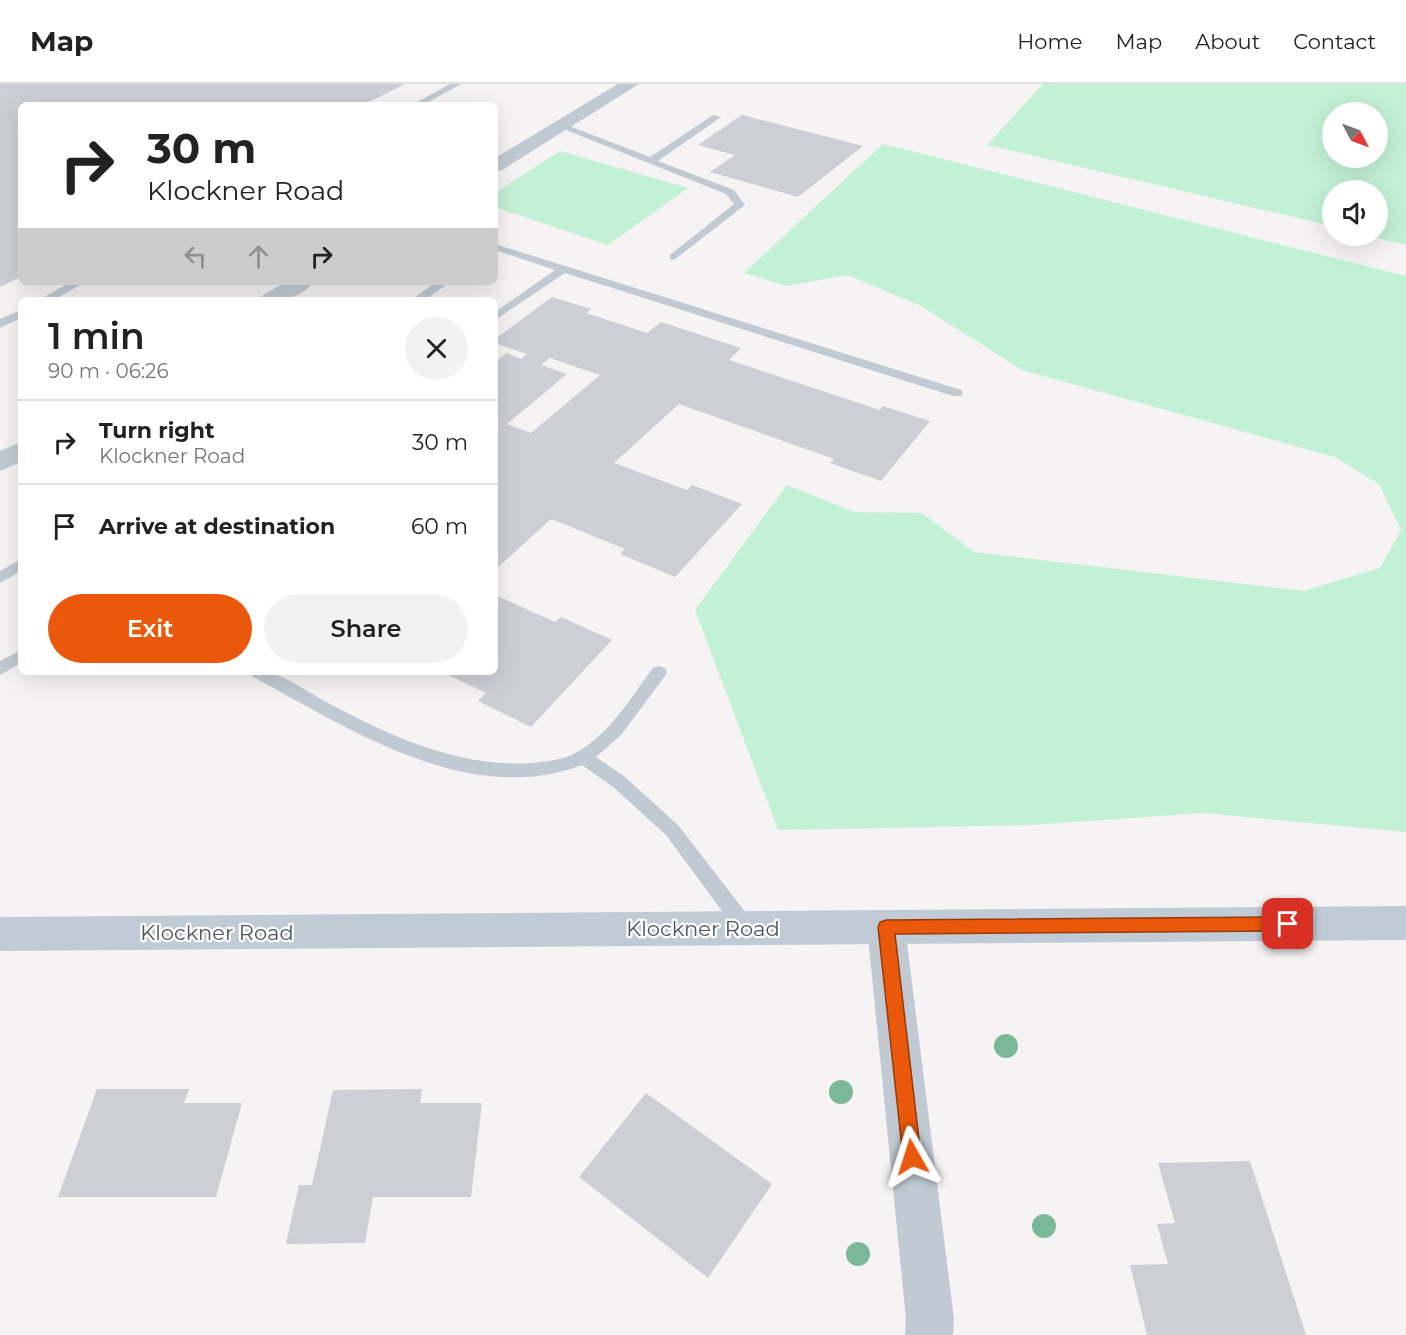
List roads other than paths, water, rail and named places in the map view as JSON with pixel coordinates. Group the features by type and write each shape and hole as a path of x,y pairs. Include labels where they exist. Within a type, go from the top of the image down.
{"main road":[{"name":"Klockner Road","path":"0,934 1406,923"}],"street":[{"path":"498,164 630,84"},
{"path":"277,297 297,285"},
{"path":"0,463 18,452"},
{"path":"886,927 928,1307 929,1335"}],"lane":[{"path":"422,102 457,84"},
{"path":"651,161 716,117"},
{"path":"561,126 730,192 740,205 674,257"},
{"path":"498,248 957,393"},
{"path":"498,315 563,269"},
{"path":"51,297 73,285"},
{"path":"422,297 440,285"},
{"path":"0,324 18,315"},
{"path":"0,578 18,566"},
{"path":"0,669 18,658"},
{"path":"263,675 406,750 450,763 492,770 547,769 583,757 606,740 659,672"},
{"path":"583,757 620,782 672,830 746,928"}]}
